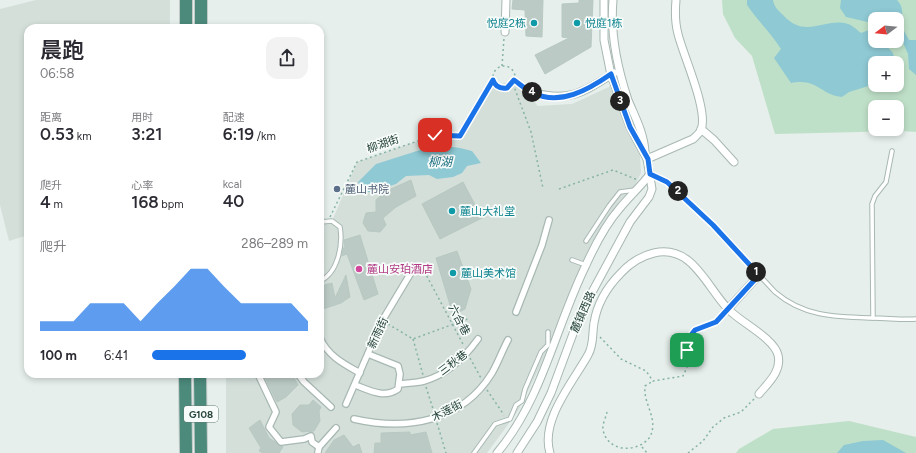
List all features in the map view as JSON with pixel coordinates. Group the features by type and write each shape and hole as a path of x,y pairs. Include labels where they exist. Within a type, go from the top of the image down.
{"highway":[{"path":"186,0 186,24"},
{"path":"201,0 201,24"},
{"name":"G108","path":"185,378 186,453"},
{"name":"G108","path":"200,378 201,453"}],"street":[{"path":"505,32 506,0"},
{"path":"604,0 604,40 611,74 630,127 646,156"},
{"path":"613,0 612,14 614,39 619,69 629,101 642,132 646,156"},
{"path":"646,156 693,139 701,129 702,115 697,94 677,32 675,13 676,0"},
{"path":"533,93 548,96 573,95 586,90 619,69"},
{"path":"701,129 714,140 734,162"},
{"name":"麓镇西路","path":"517,453 537,422 551,393 577,324 590,296 630,222 649,197 652,189 646,156"},
{"path":"497,453 524,414 538,386 586,265 619,209 650,174"},
{"path":"516,312 542,245 549,220"},
{"path":"550,453 547,443 548,432 563,393 589,354 592,344 596,311 603,297 620,273 636,259 647,254 664,250 678,253 693,264 728,309 771,343 778,354 779,364 776,373 759,394"},
{"name":"新雨街","path":"346,404 382,321 415,266"},
{"path":"728,309 759,275"},
{"name":"三秋巷","path":"354,386 376,393 391,394 398,389 399,384 425,381 443,372 467,353 478,339"},
{"name":"木莲街","path":"354,419 383,424 421,422 436,418 459,407 477,392 491,374 508,340"},
{"path":"324,345 336,360 360,373"},
{"path":"368,354 398,366 400,374 399,384"},
{"path":"260,378 276,412 269,427 281,442 304,439 311,436 312,442 318,450 336,428"},
{"path":"302,378 313,391 331,407"}],"lane":[{"path":"873,318 872,204 875,196 886,182 892,151"},
{"path":"650,174 667,182 713,225 785,301 800,309 834,317 916,319"},
{"path":"586,241 620,192 626,190 636,190"},
{"path":"324,222 332,221 340,228 342,237 334,268 324,279"},
{"path":"572,260 586,265"},
{"path":"474,453 495,424 510,418 516,406 522,401 525,389 541,352 548,345 548,332"}],"path":[{"path":"502,66 505,32"},
{"path":"513,84 503,88 497,86 492,76 496,69 506,66 512,70 515,77 513,84 531,132 543,188"},
{"name":"柳湖街","path":"329,219 356,162 435,135 460,136 493,80"},
{"path":"514,80 533,93"},
{"path":"559,189 612,170 644,182"},
{"name":"六合巷","path":"422,267 467,353 507,420"},
{"path":"628,452 642,447 650,437 654,422 644,394 645,386 653,382 683,376 688,365 688,339 695,330 716,322 728,309"},
{"path":"413,339 470,318"},
{"path":"382,321 413,339 446,453"},
{"path":"593,334 602,337 611,350 621,359 646,371 653,382"},
{"path":"688,453 703,441 713,427 724,418 741,412 759,394"},
{"path":"607,412 603,428 607,442 611,446"},
{"path":"642,447 647,453"}],"shaded area":[{"path":"36,0 170,0 170,24 24,24 24,236 9,241 0,205 0,9"},
{"path":"514,80 538,106 572,104 611,86 640,156 641,173 634,187 617,208 591,247 576,278 542,363 518,411 487,453 226,453 226,378 324,378 324,224 332,221 357,162 435,135 460,136 492,87"}],"green space":[{"path":"722,0 916,0 916,132 904,131 904,100 868,100 868,132 775,134 752,56 735,38 723,14"},
{"path":"849,421 916,437 916,453 736,453 739,449 773,429"}],"water":[{"path":"747,0 773,0 775,7 783,15 791,22 799,26 807,27 839,23 853,26 861,33 868,30 868,48 888,48 894,56 868,56 868,86 849,92 842,97 835,96 807,83 791,83 774,58 781,49 747,5"},
{"path":"841,0 897,0 900,3 902,12 868,12 868,22 846,17 840,8"},
{"path":"904,31 909,40 916,40 916,75 909,69 908,54 904,45"},
{"name":"柳湖","path":"436,145 472,151 481,163 467,166 462,173 453,177 437,179 429,175 406,176 396,184 371,192 362,192 358,182 376,164"},
{"path":"883,440 906,453 837,453 844,445 863,441"}],"building":[{"name":"悦庭2栋","path":"513,0 543,0 542,37 526,36 525,10 512,9"},
{"name":"悦庭1栋","path":"579,0 593,0 591,47 545,74 535,55 569,38 562,37 562,4 579,3"},
{"path":"411,180 416,196 396,207 383,218 386,225 380,232 368,231 363,223 366,213 376,212 376,200 384,192"},
{"name":"麓山大礼堂","path":"463,182 482,218 440,239 422,204"},
{"path":"360,235 378,294 364,300 347,254 342,256 343,248 345,248 344,240"},
{"name":"麓山美术馆","path":"457,251 471,289 465,309 453,315 436,258"},
{"path":"346,275 350,297 341,303 324,309 324,285 332,283 335,298"},
{"path":"265,378 294,378 298,385 286,397 277,402"},
{"path":"313,400 321,407 319,411 320,421 314,431 302,432 293,425 292,414 300,405 309,405"},
{"path":"260,420 269,438 283,447 279,453 263,453 259,451 261,448 249,428"},
{"path":"410,432 410,435 426,432 432,453 374,453 375,443 381,443 381,433"},
{"path":"344,435 353,447 359,444 362,453 325,453 334,440"}],"place":[{"name":"悦庭2栋","path":"534,23"},
{"name":"悦庭1栋","path":"577,23"},
{"name":"麓山书院","path":"337,189"},
{"name":"麓山大礼堂","path":"452,211"},
{"name":"麓山安珀酒店","path":"359,269"},
{"name":"麓山美术馆","path":"453,273"}],"route":[{"path":"435,135 460,136 493,80 494,83 500,88 507,88 513,84 514,80 533,93 562,97 586,90 611,74 630,127 648,159 650,174 667,182 713,225 759,275 716,322 695,330 688,339 687,350"}]}
